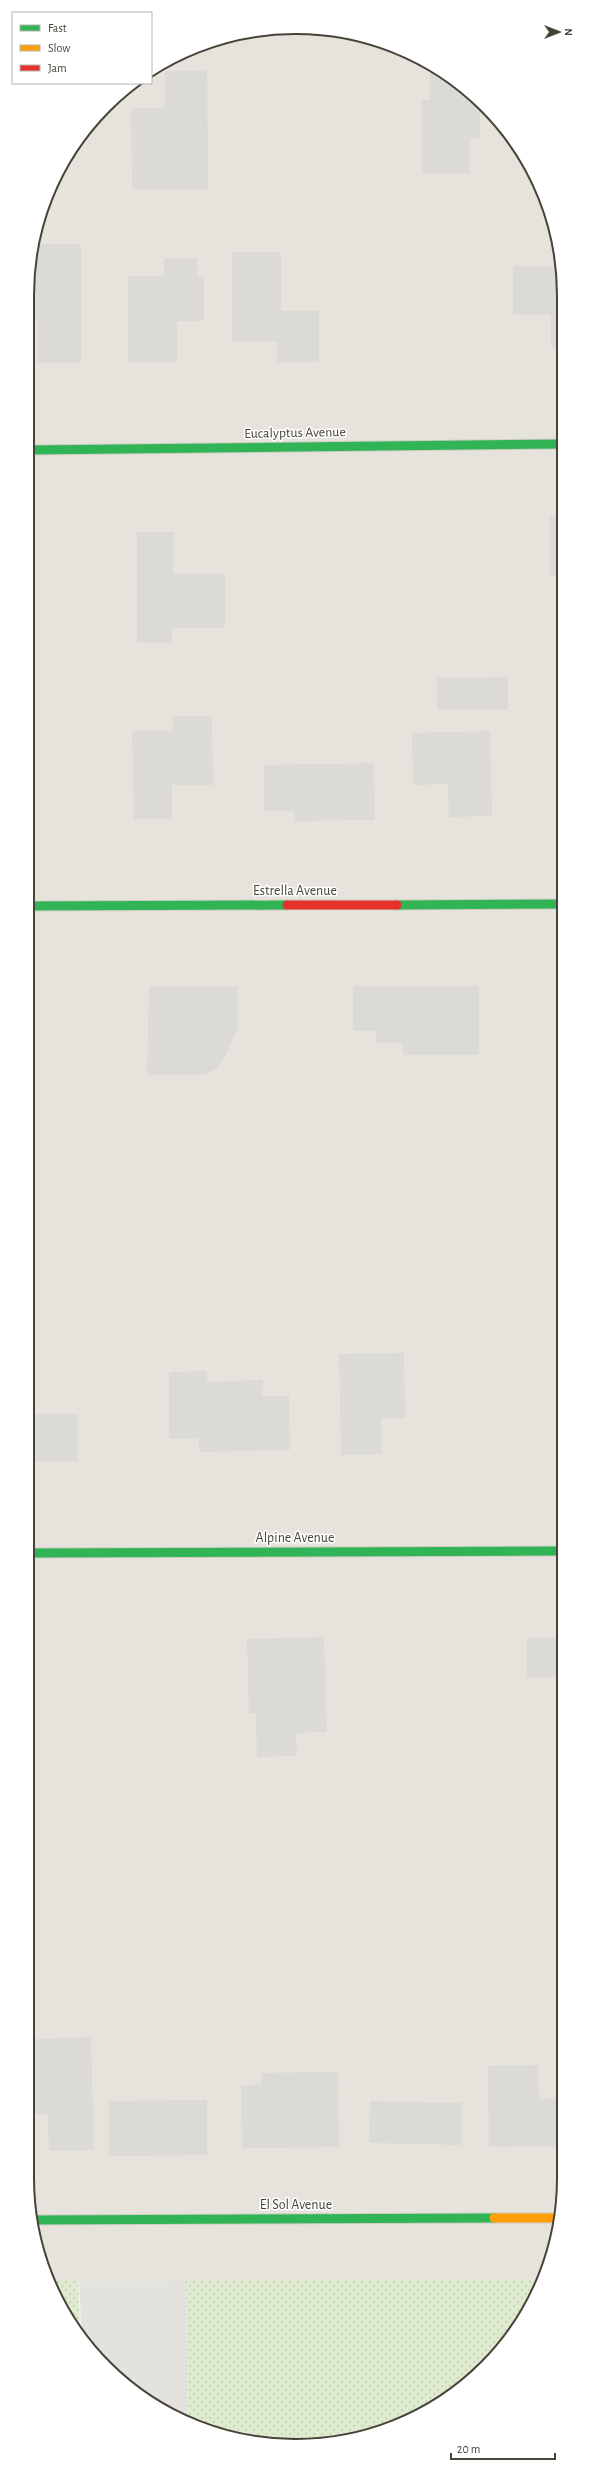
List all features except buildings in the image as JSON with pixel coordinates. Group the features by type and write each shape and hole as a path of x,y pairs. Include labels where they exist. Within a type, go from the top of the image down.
{"street":[{"name":"Eucalyptus Avenue","path":"34,450 557,444"},
{"name":"Estrella Avenue","path":"34,906 557,904"},
{"name":"Alpine Avenue","path":"34,1553 557,1551"},
{"name":"El Sol Avenue","path":"37,2220 554,2218"}],"shaded area":[{"path":"296,34 330,36 363,43 396,54 411,61 441,78 455,88 492,123 513,150 522,165 543,211 555,261 557,296 557,2178 555,2212 552,2229 537,2279 56,2282 43,2245 36,2212 34,2178 34,296 36,261 48,211 69,165 88,136 123,99 142,84 152,84 152,77 195,54 228,43 261,36"},
{"path":"186,2281 188,2416 165,2404 136,2385 99,2350 88,2337 82,2328 79,2282"}],"green space":[{"path":"537,2279 522,2308 503,2337 468,2374 441,2395 411,2412 380,2425 330,2437 296,2439 261,2437 244,2434 211,2425 188,2416 186,2281"},
{"path":"55,2280 78,2280 80,2325"}],"traffic: fast":[{"path":"34,450 557,444"},
{"path":"397,905 557,904"},
{"path":"34,906 287,905"},
{"path":"34,1553 557,1551"},
{"path":"37,2220 494,2218"}],"traffic: slow":[{"path":"494,2218 554,2218"}],"traffic: jam":[{"path":"287,905 397,905"}]}
